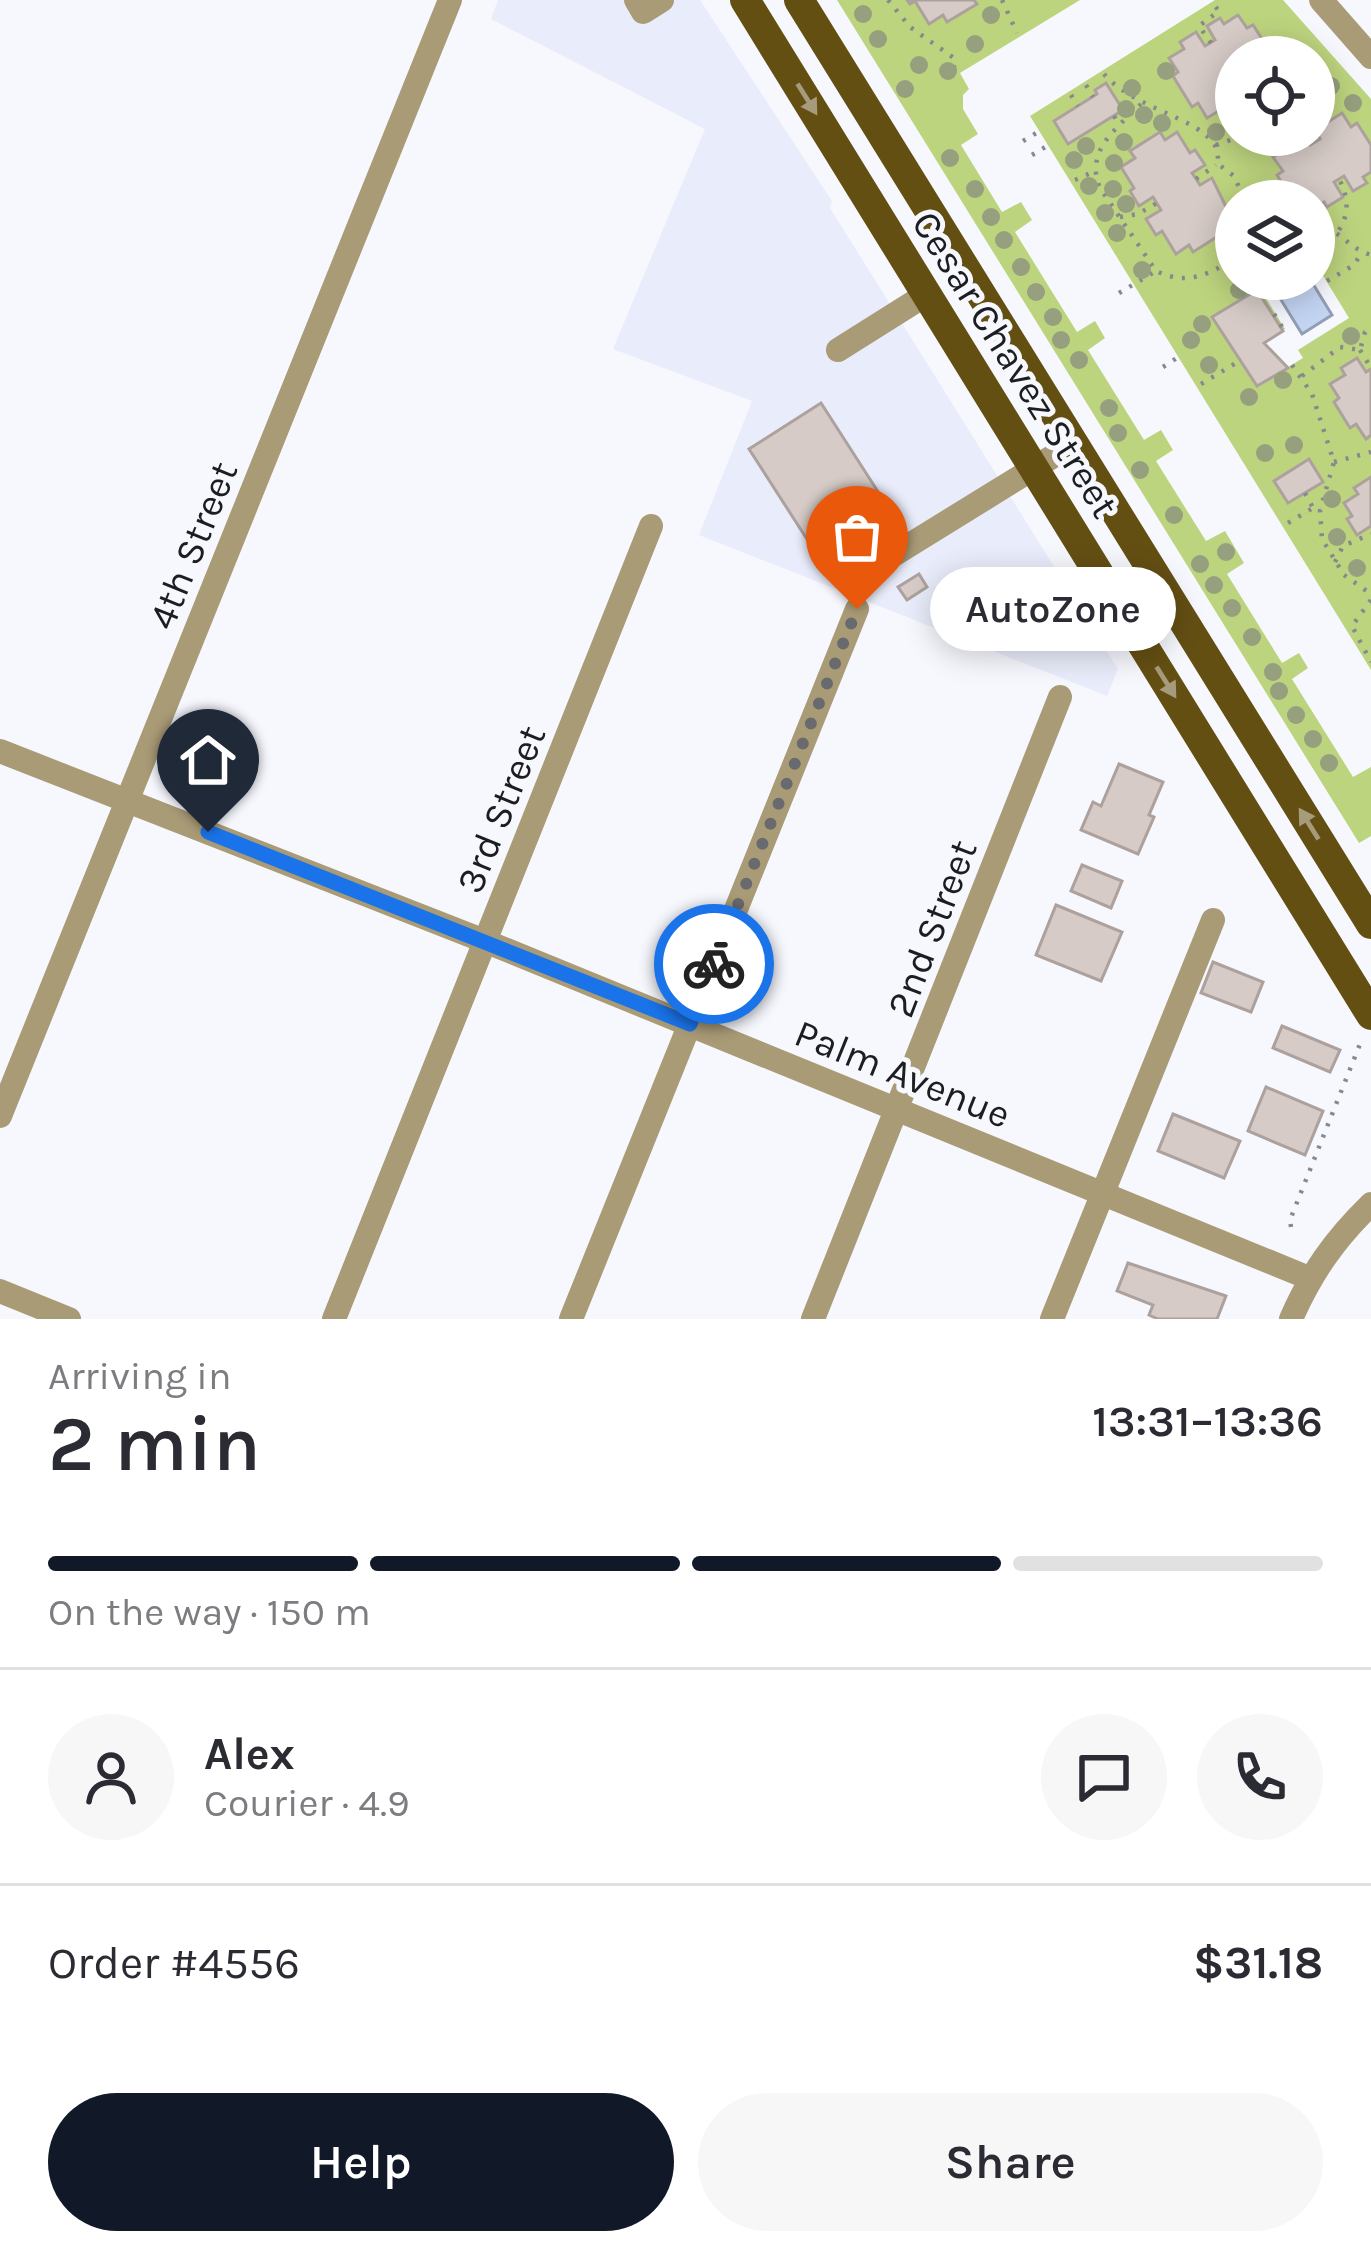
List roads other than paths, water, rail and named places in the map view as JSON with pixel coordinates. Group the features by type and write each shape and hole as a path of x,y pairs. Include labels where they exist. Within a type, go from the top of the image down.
{"main road":[{"name":"Cesar Chavez Street","path":"745,0 1035,467 1366,1029"},
{"name":"Cesar Chavez Street","path":"799,0 1371,924"}],"street":[{"name":"4th Street","path":"0,1116 450,0"},
{"path":"636,0 643,12 662,0"},
{"path":"1321,0 1365,40"},
{"path":"838,350 927,294"},
{"path":"861,575 1073,444"},
{"name":"3rd Street","path":"334,1319 651,526"},
{"path":"1010,622 1096,569"},
{"path":"571,1319 857,609"},
{"name":"2nd Street","path":"813,1319 1060,697"},
{"name":"Palm Avenue","path":"0,751 487,942 1309,1278"},
{"path":"1052,1319 1213,920"},
{"path":"1292,1319 1309,1278 1341,1234 1371,1204"},
{"path":"0,1291 69,1319"}],"water":[{"path":"1281,300 1323,300 1332,315 1302,334"}],"place":[{"name":"AutoZone","path":"857,609"}]}
